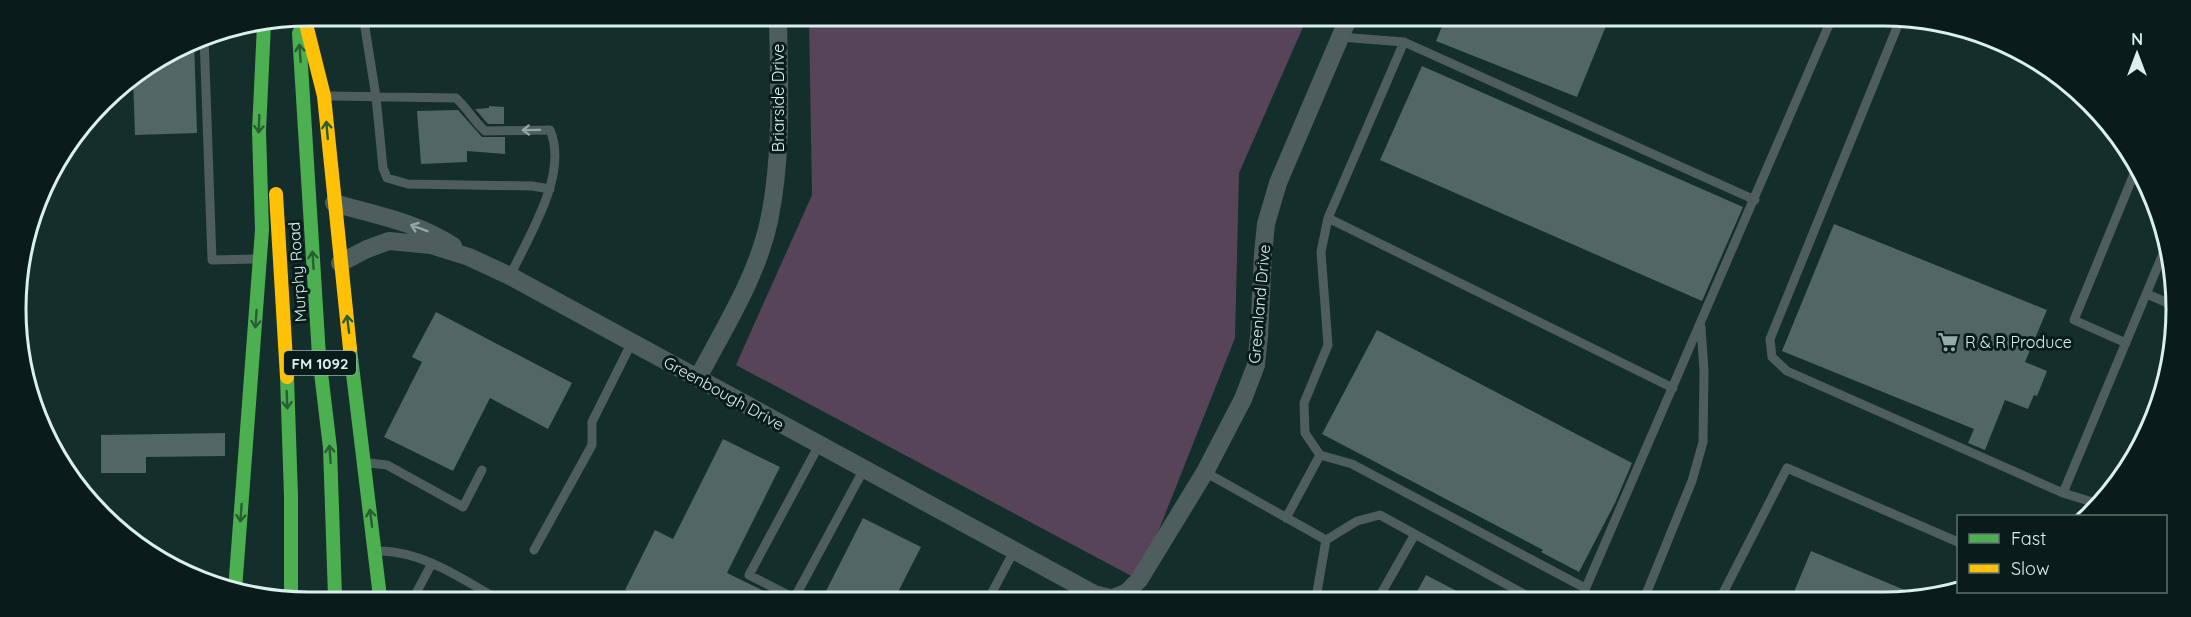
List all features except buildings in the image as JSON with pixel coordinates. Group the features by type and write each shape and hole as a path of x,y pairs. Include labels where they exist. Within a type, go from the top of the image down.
{"main road":[{"name":"Murphy Road","path":"299,26 318,345 330,448 335,592"},
{"path":"306,26 324,96 340,263 379,592"},
{"path":"265,29 273,132"},
{"path":"236,582 262,230 259,131 265,29"},
{"name":"Murphy Road","path":"276,184 286,389 291,591"}],"street":[{"name":"Briarside Drive","path":"698,378 753,271 769,222 780,143 778,26"},
{"name":"Greenland Drive","path":"1127,592 1139,580 1205,472 1243,399 1256,365 1266,224 1278,183 1345,26"},
{"name":"Greenbough Drive","path":"334,203 398,220 435,234 469,257"},
{"name":"Greenbough Drive","path":"340,263 389,241 431,245 469,257 510,276 978,531"},
{"name":"Greenland Drive","path":"978,531 1090,592"}],"lane":[{"path":"365,26 376,97 383,168 387,178 408,184 532,186 550,189"},
{"path":"1584,592 1828,26"},
{"path":"1898,26 1770,339 1772,357 1787,371 2063,493 2090,501"},
{"path":"1340,37 1404,42 1755,200"},
{"path":"1404,42 1328,218 1322,252 1328,345 1304,403 1305,433 1320,455 1352,464 1586,588"},
{"path":"204,46 212,260 260,259"},
{"path":"324,96 456,98 466,107 484,131 550,130 554,138 555,168 550,189 510,276"},
{"path":"2126,343 2074,320 2133,177"},
{"path":"1328,218 1673,388"},
{"path":"2063,493 2161,260"},
{"path":"2147,294 2166,302"},
{"path":"1647,592 1692,481 1703,442 1704,371 1700,325"},
{"path":"534,550 592,445 592,422 632,342"},
{"path":"783,592 749,576 819,445"},
{"path":"1286,518 1320,455"},
{"path":"364,462 387,465 463,507 482,470"},
{"path":"1724,592 1787,468 1957,541"},
{"path":"797,592 864,469"},
{"path":"1205,472 1326,540"},
{"path":"1317,592 1326,540 1357,521 1380,516 1520,592"},
{"path":"1381,592 1415,534"},
{"path":"374,550 410,554 432,562 485,592"},
{"path":"992,592 1014,551"},
{"path":"417,592 432,562"}],"shaded area":[{"path":"809,26 1303,26 1239,173 1235,338 1139,580 736,365 812,195"}],"traffic: fast":[{"path":"236,582 262,230 259,131 264,29"},
{"path":"299,33 319,356 330,448 335,592"},
{"path":"350,349 379,592"},
{"path":"287,377 291,591"}],"traffic: slow":[{"path":"306,26 324,96 350,349"},
{"path":"276,194 287,377"}],"place":[{"name":"R & R Produce","path":"1948,342"}]}
